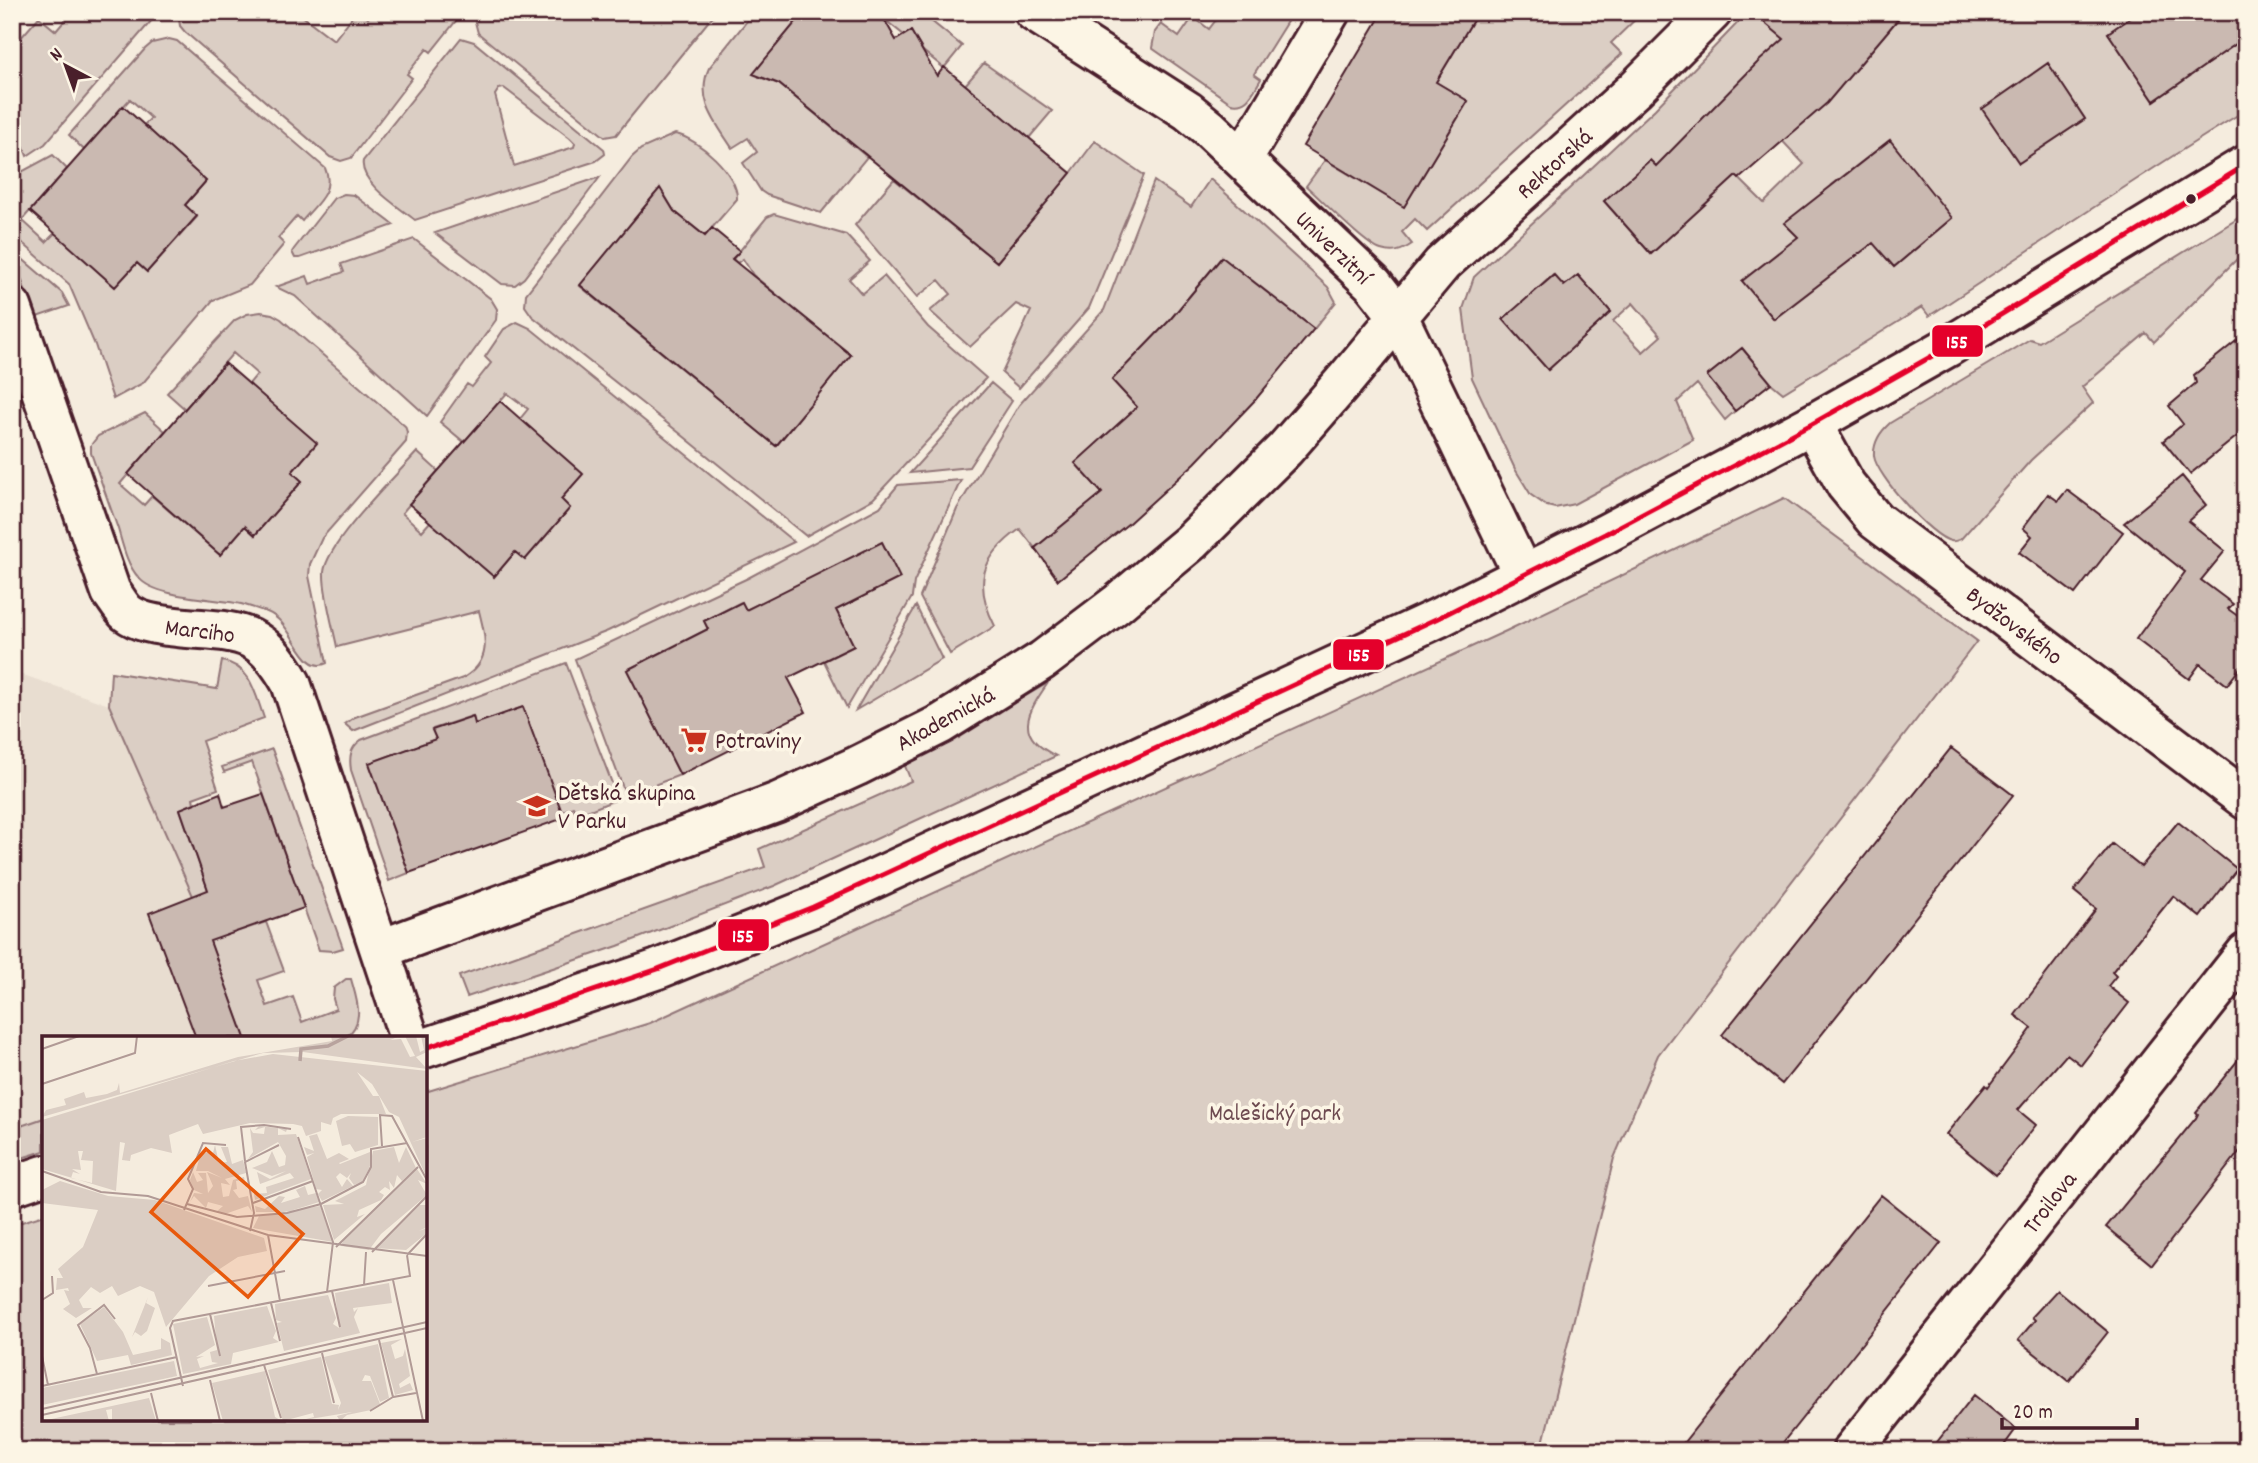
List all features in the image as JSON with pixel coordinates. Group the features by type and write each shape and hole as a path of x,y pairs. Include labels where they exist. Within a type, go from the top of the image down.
{"street":[{"name":"Univerzitní","path":"1034,12 1188,111 1243,158 1373,284 1398,316 1523,575"},
{"path":"1243,158 1330,12"},
{"name":"Rektorská","path":"1398,316 1442,264 1635,89 1712,12"},
{"path":"427,1047 658,969 813,906 1438,618 1812,424 1948,347 2246,165"},
{"name":"Marciho","path":"12,307 111,592 127,613 147,623 232,631 253,638 276,658 291,683 408,1036"},
{"name":"Akademická","path":"381,949 778,802 941,724 994,692 1086,628 1191,542 1285,449 1398,316"},
{"name":"Bydžovského","path":"1812,424 1846,485 1874,520 2246,800"},
{"name":"Troilova","path":"1852,1451 2246,953"},
{"path":"12,1186 42,1176"}],"shaded area":[{"path":"12,671 109,705 193,896 244,1036 42,1036 42,1119 12,1129"}],"green space":[{"path":"72,12 159,12 45,144 27,156 12,116 12,48 39,17 56,31"},
{"path":"178,12 297,12 334,40 356,12 368,18 372,12 463,12 431,52 427,49 407,74 412,78 351,158 341,161 330,157 185,32 180,26"},
{"path":"479,12 716,12 616,135 605,137 478,33 474,18"},
{"path":"754,12 804,12 759,67 759,77 779,84 867,157 821,213 761,191 743,163 757,152 748,138 732,148 709,110 704,90 709,68"},
{"path":"880,12 920,12 962,46 944,68 923,51 911,32 904,35 884,19"},
{"path":"1222,12 1293,12 1254,74 1261,79 1246,101 1237,104 1231,103 1152,48 1155,32 1161,24 1179,37 1193,17 1209,29"},
{"path":"1478,12 1643,12 1611,43 1622,54 1427,231 1415,219 1402,232 1412,244 1397,251 1381,250 1354,231 1306,186 1325,160 1404,207 1468,101 1436,82"},
{"path":"1748,12 1770,12 1860,64 1904,12 2138,12 2108,33 2154,101 2246,37 2246,110 1929,316 1922,307 1783,393 1771,383 1743,349 1707,376 1735,411 1725,420 1697,384 1677,402 1693,440 1574,504 1555,508 1547,506 1531,495 1515,469 1472,378 1463,309 1474,277 1655,109","holes":["2048,64 2085,119 2039,150 2019,123 1983,109","1691,131 1776,134 1804,164 1764,203","1890,140 1919,177 1914,228 1924,242 1894,267 1891,264 1893,262 1832,185","1650,160 1697,211 1651,254 1604,201","1553,275 1564,286 1578,275 1611,312 1548,370 1504,319","1633,303 1661,336 1643,352 1613,321"]},
{"path":"461,38 474,42 604,149 605,154 596,161 415,220 373,186 363,169 363,161","holes":["504,88 575,143 574,147 514,166 495,95 499,89"]},
{"path":"169,39 177,41 325,168 328,184 323,197 302,221 297,216 278,238 284,244 250,285 213,300 143,383 113,399 95,345 69,284 18,239 12,220 12,177 53,155 67,169 22,220 46,242 55,233 137,263 147,272 197,217 185,205 206,181 144,125 151,118 130,99 84,150 69,135 145,49 152,43"},
{"path":"984,63 1052,111 1029,138 965,85"},
{"path":"675,134 695,142 715,159 731,179 737,199 705,236 674,211 664,194 657,197 654,195 580,286 776,446 850,355 753,275 743,259 737,263 733,259 767,217 774,214 846,235 870,261 849,279 862,294 884,276 928,327 986,378 873,499 806,536 532,316 525,306 526,294 632,157 641,149"},
{"path":"1095,141 1144,175 1089,308 1019,388 1002,373 1031,311 1016,304 970,347 930,311 951,294 939,280 917,297 855,225 894,179 997,262"},
{"path":"600,177 524,278 515,285 502,284 435,233"},
{"path":"1210,179 1328,287 1336,302 1314,329 1221,258 1169,321 1112,380 1137,407 1076,463 1102,493 1035,548 1020,529 1007,539 989,561 983,584 988,611 995,626 950,654 920,597 957,509 1019,405 1104,310 1154,181 1191,207"},
{"path":"344,194 354,195 394,225 295,258 292,252 294,249 334,198"},
{"path":"2246,211 2246,250 2154,342 2146,333 2082,387 2093,403 2031,460 1961,539 1952,541 1931,529 1884,477 1874,456 1875,446 1890,423 2030,339 2039,342"},
{"path":"414,239 491,299 497,309 496,320 427,416 295,296 276,287 307,276 310,284 344,272 341,264"},
{"path":"12,250 62,293 69,306 34,318"},
{"path":"261,312 281,319 405,426 407,432 406,442 322,538 310,564 309,576 327,663 318,665 304,655 284,626 267,612 241,604 158,590 139,578 126,555 91,453 91,445 98,436 145,413 165,431 120,484 144,505 152,496 219,554 245,526 255,535 302,481 292,472 316,443 249,384 257,374 233,353 185,409 167,393 235,320 247,314"},
{"path":"517,322 530,328 794,542 608,631 353,731 345,724 355,717 463,678 483,657 485,640 479,611 337,647 325,589 324,572 328,560 349,528 417,452 438,471 402,513 422,531 430,522 494,576 515,552 525,559 570,508 561,499 582,473 520,419 528,409 507,393 464,442 440,422 467,384 472,387 491,363 485,357 504,329"},
{"path":"991,383 1012,401 969,467 910,473"},
{"path":"961,480 914,582 912,597 847,708 824,661 854,646 836,610 899,578 882,542 746,610 741,602 704,621 708,629 627,670 680,775 626,796 575,659 748,578 880,507 898,485"},
{"name":"Malešický park","path":"1784,498 1977,641 1658,1055 1614,1158 1541,1451 12,1451 12,1225 42,1216 42,1421 427,1421 427,1091 650,1023 1506,631"},
{"path":"916,606 942,659 856,710"},
{"path":"222,661 240,668 254,690 264,718 202,741 218,789 193,798 194,803 180,809 224,936 266,922 284,971 258,980 267,1006 293,997 302,1022 336,1009 334,988 346,979 351,979 358,1018 347,1036 244,1036 193,896 109,705 111,672 217,689"},
{"path":"566,663 618,799 577,815 573,807 561,812 523,707 475,724 472,716 433,729 436,739 369,763 409,873 389,881 351,770 350,757 355,746 361,740"},
{"path":"1048,683 1034,705 1028,724 1034,741 1056,756 774,886 618,946 467,997 459,976 765,867 759,849 911,781 905,766"},
{"path":"272,749 343,948 333,951 319,950 252,762 224,772 222,767"},
{"path":"42,1119 42,1152 12,1161 12,1129"}],"building":[{"path":"804,12 880,12 896,40 911,31 937,76 944,67 1071,173 997,262 779,84 753,74"},
{"path":"1383,12 1478,12 1436,82 1468,101 1404,207 1303,146"},
{"path":"1752,12 1904,12 1827,103 1739,179 1736,176 1651,254 1604,201 1650,160 1656,166 1784,39"},
{"path":"2138,12 2246,12 2246,37 2154,101 2108,33"},
{"path":"2048,63 2085,119 2019,163 1982,109"},
{"path":"123,106 206,181 185,205 197,216 147,272 137,263 115,287 30,211"},
{"path":"1890,140 1952,218 1894,267 1873,243 1774,319 1742,281 1798,237 1784,223"},
{"path":"660,188 674,211 705,236 712,228 740,251 732,259 851,355 776,446 580,285"},
{"path":"1222,257 1314,329 1256,399 1195,463 1129,523 1058,580 1035,548 1102,493 1075,463 1137,407 1112,380 1169,321"},
{"path":"1554,275 1564,286 1578,275 1611,312 1548,370 1503,319"},
{"path":"2246,333 2246,429 2190,474 2163,441 2183,424 2169,406 2196,383 2194,375"},
{"path":"1742,348 1771,383 1735,411 1707,376"},
{"path":"225,363 317,443 292,472 302,481 255,535 245,526 220,555 128,474"},
{"path":"500,401 583,474 561,499 570,508 525,560 515,552 494,577 409,504"},
{"path":"2182,476 2206,505 2188,521 2225,551 2201,580 2233,604 2228,609 2246,622 2246,660 2227,685 2200,664 2189,679 2136,639 2185,572 2124,523"},
{"path":"2067,490 2123,532 2075,594 2019,552 2032,536 2023,528 2048,494 2058,501"},
{"path":"882,542 900,578 836,610 854,646 788,678 806,712 680,775 627,670 708,629 704,621 742,602 746,610"},
{"path":"523,707 564,818 409,873 369,763 436,739 432,730 473,716 475,724"},
{"path":"1951,748 2013,795 1782,1084 1722,1035"},
{"path":"220,793 224,807 263,794 304,908 210,941 244,1036 195,1036 149,913 208,890 180,809"},
{"path":"2178,822 2237,869 2200,917 2173,896 2112,972 2116,976 2108,986 2129,1003 2081,1065 2067,1054 2018,1110 2036,1125 1996,1175 1946,1134 1986,1085 1988,1087 2032,1028 2015,1015 2096,909 2074,891 2112,844 2141,867"},
{"path":"2246,1050 2246,1143 2152,1265 2106,1227 2196,1118 2196,1112"},
{"path":"1881,1195 1941,1243 1864,1341 1776,1451 1677,1451"},
{"path":"2057,1290 2108,1332 2069,1381 2018,1340 2035,1320 2032,1317"},
{"path":"1974,1395 2016,1429 2000,1451 1930,1451"}],"transit line":[{"name":"155","path":"427,1047 658,969 813,907 1438,618 1605,534 1812,424 1948,347 2246,165"}],"place":[{"name":"Potraviny","path":"694,740"},
{"name":"Dětská skupina V Parku","path":"537,806"}]}
